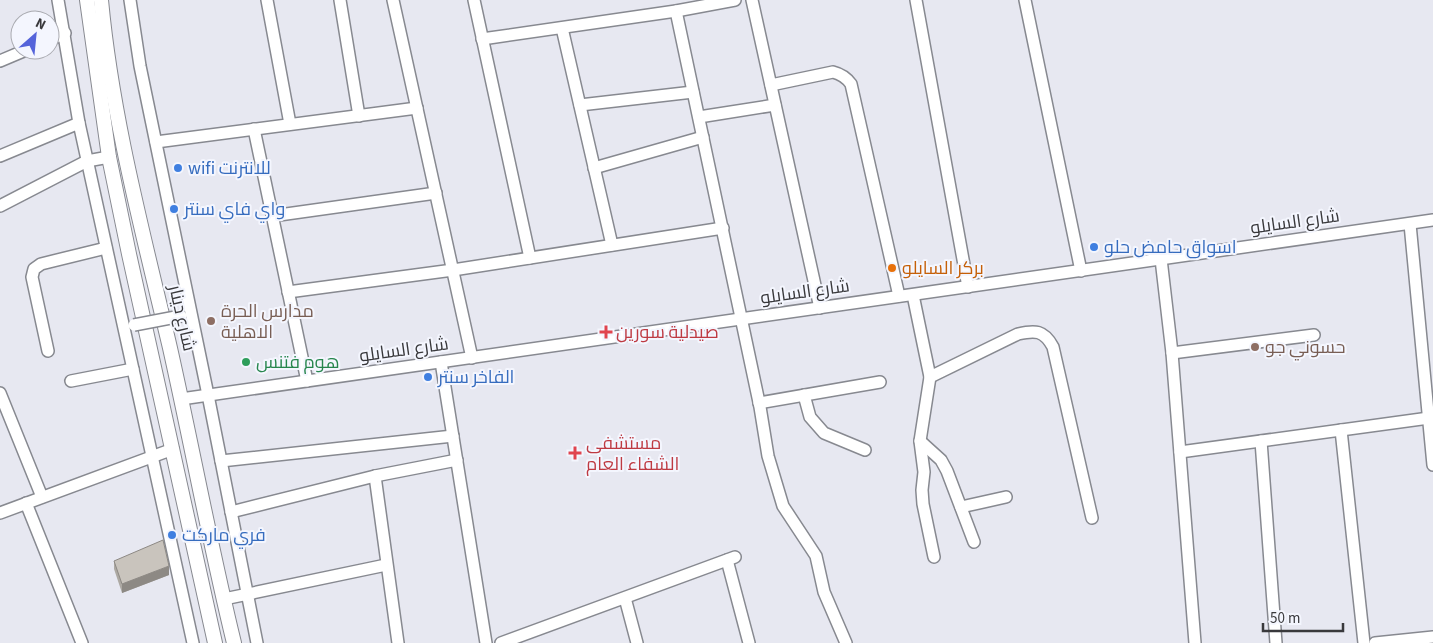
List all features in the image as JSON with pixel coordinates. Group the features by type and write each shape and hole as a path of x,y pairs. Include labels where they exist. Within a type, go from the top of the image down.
{"main road":[{"path":"87,0 110,157 129,254 173,449 212,642"},
{"name":"شارع دينار","path":"101,0 108,55 125,152 182,399 234,643"}],"street":[{"path":"58,0 79,123 193,643"},
{"path":"130,0 140,66 257,643"},
{"path":"267,0 290,124"},
{"path":"340,0 359,116"},
{"path":"393,0 472,358"},
{"path":"474,0 530,258"},
{"path":"482,39 676,11 735,0"},
{"path":"752,0 820,308"},
{"path":"916,0 968,286"},
{"path":"1025,0 1081,271"},
{"path":"676,11 759,403 768,456 783,506 816,556 824,592 846,643"},
{"path":"562,28 612,245"},
{"path":"60,35 65,33"},
{"path":"771,85 833,72 847,78 851,84 899,296"},
{"path":"580,106 693,92"},
{"path":"699,117 775,105"},
{"path":"156,142 417,108"},
{"path":"0,156 79,123"},
{"path":"254,129 307,381"},
{"path":"594,168 703,137"},
{"path":"0,206 87,161 110,157"},
{"path":"272,216 436,193"},
{"name":"شارع السايلو","path":"182,399 1433,220"},
{"path":"1410,224 1430,412 1433,465"},
{"path":"288,292 452,270 722,228"},
{"path":"48,351 32,277 34,269 40,264 106,248"},
{"path":"1161,259 1172,353 1195,643"},
{"path":"913,294 930,377 920,441 924,472 923,504 934,557"},
{"path":"134,326 181,316"},
{"path":"930,377 1018,334 1030,331 1039,332 1048,338 1053,347 1092,518"},
{"path":"1172,353 1314,335"},
{"path":"441,362 486,643"},
{"path":"71,381 133,369"},
{"path":"759,403 880,382"},
{"path":"0,393 42,497"},
{"path":"804,395 810,417 824,433 865,450"},
{"path":"1180,452 1341,430 1430,412"},
{"path":"1341,430 1364,643"},
{"path":"221,461 453,436"},
{"path":"920,441 940,460 948,471 974,542"},
{"path":"1261,441 1276,643"},
{"path":"0,512 173,449"},
{"path":"231,512 375,476 457,460"},
{"path":"375,476 398,643"},
{"path":"961,507 1006,497"},
{"path":"26,503 82,643"},
{"path":"501,643 731,558 748,643"},
{"path":"224,599 386,565"},
{"path":"625,598 637,643"},
{"path":"1375,643 1433,637"}],"building":[{"path":"163,540 169,566 122,584 114,561"}],"place":[{"name":"wifi للانترنت","path":"178,168"},
{"name":"واي فاي سنتر","path":"174,209"},
{"name":"اسواق حامض حلو","path":"1094,247"},
{"name":"بركر السايلو","path":"892,268"},
{"name":"مدارس الحرة الاهلية","path":"211,321"},
{"name":"صيدلية سورين","path":"606,332"},
{"name":"حسوني جو","path":"1255,347"},
{"name":"هوم فتنس","path":"246,362"},
{"name":"الفاخر سنتر","path":"428,377"},
{"name":"مستشفى الشفاء العام","path":"575,453"},
{"name":"فري ماركت","path":"172,535"}]}
